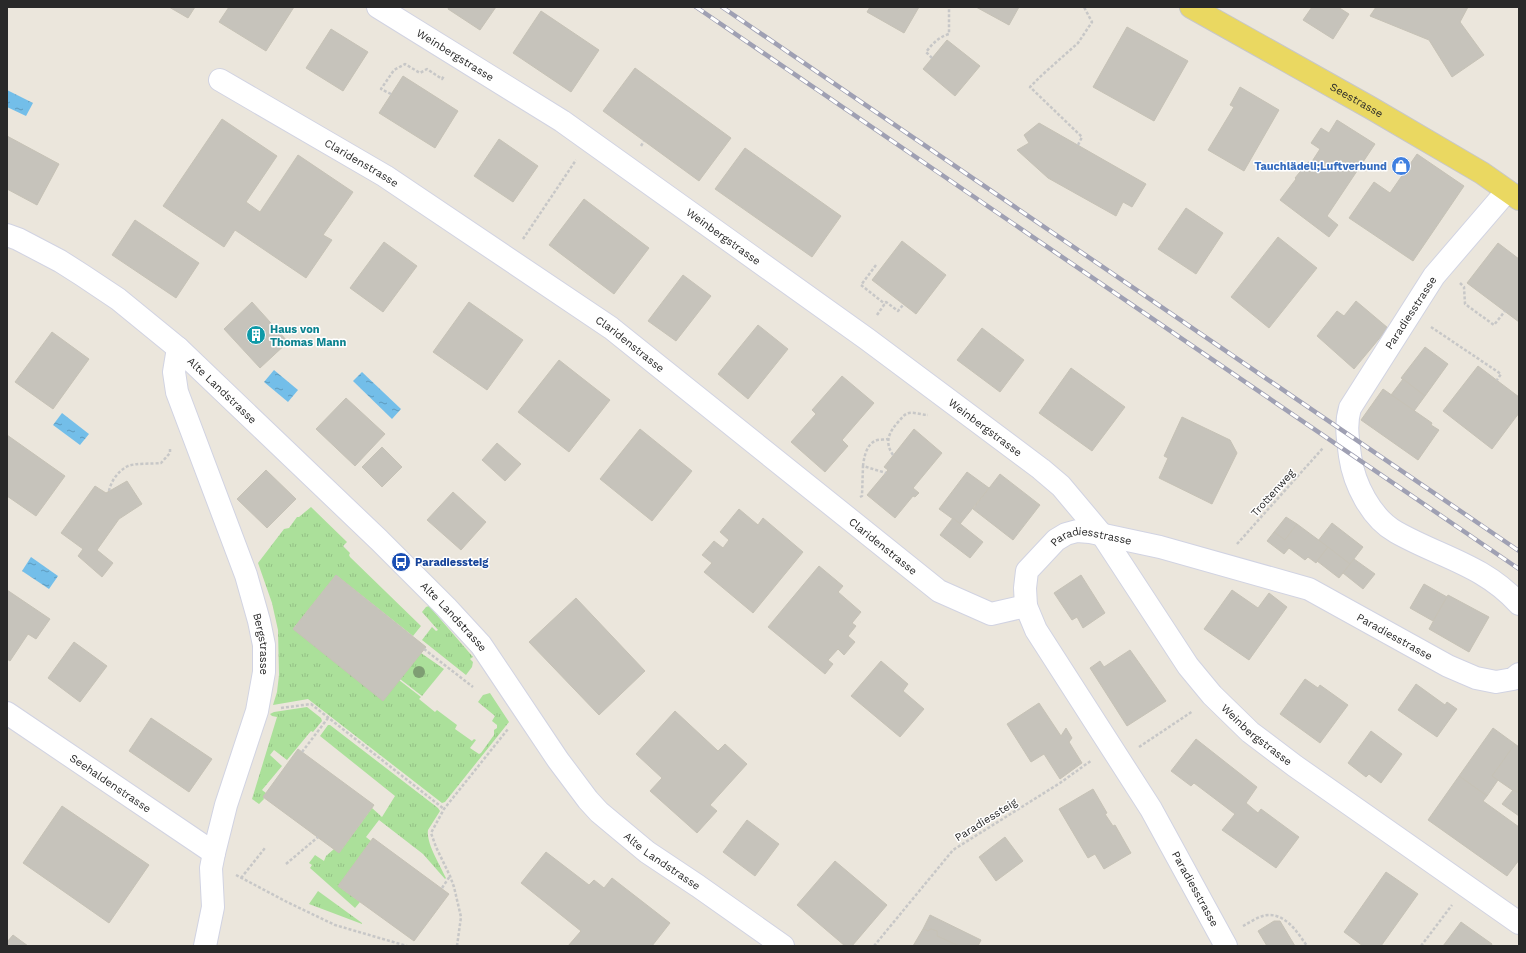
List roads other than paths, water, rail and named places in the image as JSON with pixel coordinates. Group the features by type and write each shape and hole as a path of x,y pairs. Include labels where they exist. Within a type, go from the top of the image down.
{"main road":[{"name":"Seestrasse","path":"1191,7 1371,108 1482,173 1513,195"}],"street":[{"name":"Weinbergstrasse","path":"378,7 562,120 862,335 1041,469 1058,483 1103,536 1188,666 1212,695 1250,732 1295,766 1519,923"},
{"name":"Claridenstrasse","path":"220,80 384,176 611,328 939,591 990,614 1026,606"},
{"name":"Paradiesstrasse","path":"1513,195 1447,260 1434,276 1350,408 1346,429 1351,468 1360,490 1369,506 1382,520 1395,532 1476,569 1494,580 1519,604"},
{"name":"Alte Landstrasse","path":"7,235 18,239 60,261 82,275 118,299 178,348 446,606 481,645 558,760 588,800 599,812 647,852 783,946"},
{"name":"Bergstrasse","path":"178,348 174,372 177,392 246,575 260,621 264,645 264,672 257,711 226,805 211,868 213,907 205,946"},
{"path":"1056,540 1065,517 1063,496 1058,483"},
{"name":"Paradiesstrasse","path":"1226,946 1151,809 1036,630 1026,606 1025,588 1028,571 1056,540 1066,534 1077,531 1090,532 1160,547 1309,589 1448,666 1476,678 1496,682 1513,679 1519,674"},
{"name":"Seehaldenstrasse","path":"7,713 214,853"}],"water":[{"path":"7,90 33,103 26,116 7,107"},
{"path":"274,370 298,390 288,402 264,382"},
{"path":"362,372 401,409 392,419 353,381"},
{"path":"62,413 89,434 80,445 53,425"},
{"path":"31,557 58,576 49,589 22,571"}],"railway":[{"path":"696,7 1519,569"},
{"path":"722,7 1519,551"}],"place":[{"name":"Tauchlädeli;Luftverbund","path":"1401,166"},
{"name":"Haus von Thomas Mann","path":"256,335"},
{"name":"Paradiessteig","path":"401,562"}]}
